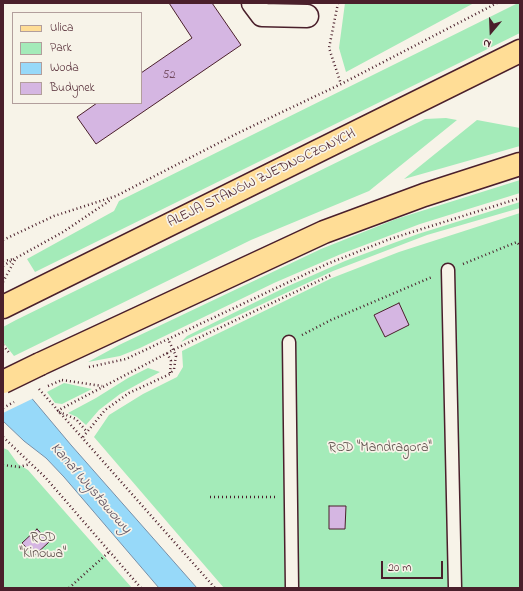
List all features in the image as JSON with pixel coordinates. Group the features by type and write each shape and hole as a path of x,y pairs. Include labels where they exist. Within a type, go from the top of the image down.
{"main road":[{"name":"ALEJA STANÓW ZJEDNOCZONYCH","path":"3,307 520,51"},
{"path":"3,382 324,232 424,194 520,164"}],"street":[{"path":"254,3 262,15 307,16"}],"lane":[{"path":"448,270 455,588"},
{"path":"289,342 292,588"}],"path":[{"path":"338,3 329,48 341,84"},
{"path":"3,266 63,232 116,196 238,133 341,84 497,3"},
{"path":"3,240 54,216 116,196"},
{"path":"85,369 126,359 327,264 390,239 520,198"},
{"path":"289,342 331,320 448,270 517,242 520,246"},
{"path":"3,261 16,258"},
{"path":"3,282 16,258"},
{"path":"57,411 94,393 103,386 173,350 331,275"},
{"path":"83,437 105,410 129,393 170,374 176,363 173,350 168,339"},
{"path":"167,353 171,362 170,374"},
{"path":"67,377 62,380 103,386"},
{"path":"57,411 76,419 87,432"},
{"path":"57,411 83,437 215,588"},
{"path":"4,438 45,477 141,588"},
{"path":"3,465 19,467 31,464"},
{"path":"210,497 291,497"},
{"path":"69,588 109,552"}],"green space":[{"path":"345,3 474,3 346,72 339,48"},
{"path":"520,3 520,33 35,272 27,259 114,211 119,201"},
{"path":"446,118 457,120 369,191 251,240 14,356 3,342 3,327 16,320 425,119"},
{"path":"477,120 520,128 520,146 404,179"},
{"path":"520,180 520,193 420,224 341,254 274,283 140,348 120,356 88,362 119,345 321,249 396,219"},
{"path":"520,202 520,208 427,235 333,271 181,342 187,336 286,287 345,261 418,234"},
{"name":"ROD \"Mandragora\"","path":"520,213 520,588 224,588 94,437 109,415 143,394 177,377 183,367 182,351 332,278 399,252"},
{"path":"148,368 160,372 120,394 99,410 86,425 77,417 68,413 128,378"},
{"path":"64,383 92,389 62,404 55,403 47,392"},
{"name":"ROD \"Kinowa\"","path":"3,448 8,450 18,464 28,470 132,588 3,588"}],"water":[{"name":"Kanał Wystawowy","path":"3,364 71,445 197,588 159,588 64,477 46,458 24,441 3,421"}],"pier":[{"path":"3,362 34,398 3,413"}],"building":[{"path":"169,3 212,3 241,45 96,144 77,117 96,104 142,104 142,72 192,38"},
{"path":"399,303 409,325 385,337 374,315"},
{"path":"329,506 346,506 345,529 329,529"},
{"path":"37,529 49,542 34,556 22,543"}]}
